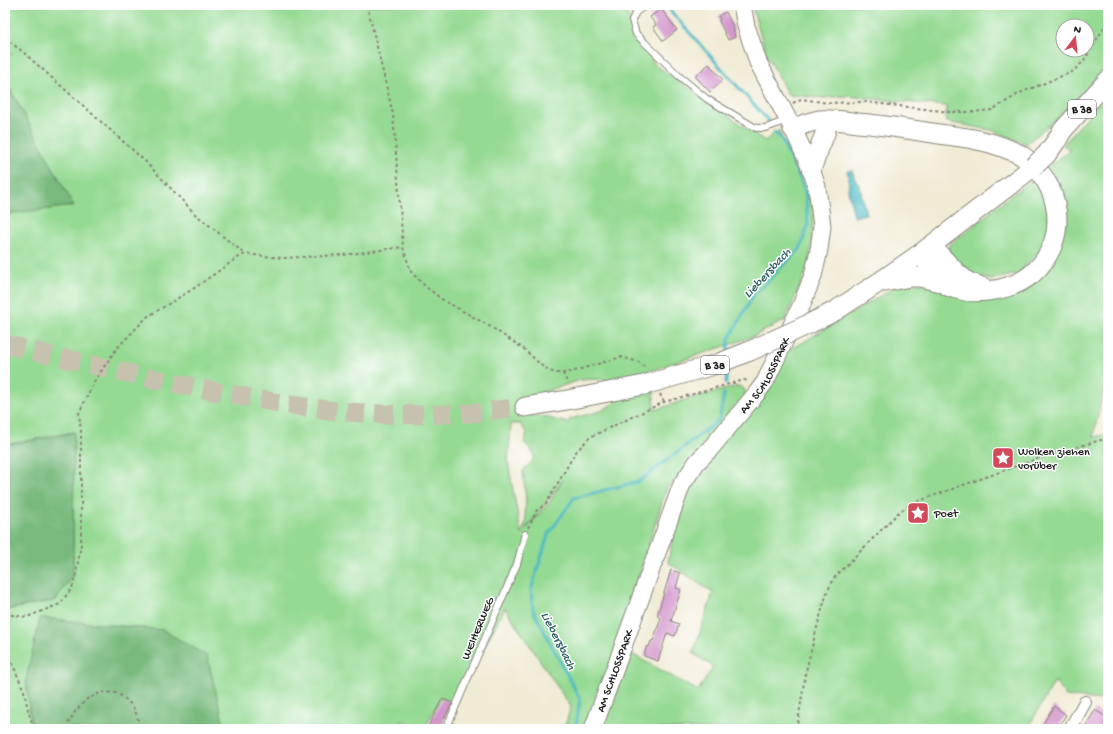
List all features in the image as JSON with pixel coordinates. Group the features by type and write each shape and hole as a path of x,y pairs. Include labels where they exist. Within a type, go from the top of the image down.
{"main road":[{"name":"B 38","path":"525,406 567,400 651,382 717,364 750,351 835,311 928,248 1034,167 1046,155 1062,131 1108,80"},
{"path":"789,122 810,122 820,120 855,122 974,139 998,145 1020,154 1039,170 1050,187 1056,206 1057,225 1051,248 1041,264 1031,274 1019,282 1006,288 973,293 956,290 940,282 920,277 910,277 878,283"},
{"path":"789,122 812,135 855,122"},
{"path":"811,169 826,131"},
{"path":"928,248 968,282 992,290"},
{"path":"928,248 929,268 940,282"}],"street":[{"name":"AM SCHLOSSPARK","path":"593,729 682,484 697,462 715,443 756,394 764,382 801,306 813,276 819,250 822,226 817,187 811,169 789,122 758,62 746,26 742,5"},
{"path":"1070,729 1085,702"}],"lane":[{"path":"646,5 636,12 632,20 636,34 679,76 707,99 756,128 766,128 789,122"},
{"name":"WEIHERWEG","path":"446,729 517,564 525,534"}],"path":[{"path":"367,5 393,114 403,247 411,272 426,287 443,300 491,327 524,349 542,366 554,373 571,372 621,357 639,362 664,402"},
{"path":"789,122 800,99 829,102 865,102 950,112 992,110 1020,93 1072,72 1083,62 1108,21"},
{"path":"5,38 23,52 145,161 196,214 245,254"},
{"path":"5,614 27,617 60,604 72,588 76,575 81,544 81,432 79,413 95,380 116,348 147,317 193,289 245,254 282,258 343,255 403,247"},
{"path":"563,373 568,384"},
{"path":"525,534 536,510 546,504 575,453 590,437 664,402 744,380 764,382"},
{"path":"797,729 805,676 827,592 835,577 900,512 914,503 1039,458 1108,438"},
{"path":"5,646 24,691 32,723 40,729"},
{"path":"65,729 75,712 87,699 102,692 117,693 128,701 135,710 141,729"}],"green space":[{"path":"5,5 622,5 654,64 765,141 779,130 813,207 813,236 808,268 785,320 752,337 618,383 600,379 580,380 525,398 526,415 548,417 568,423 570,419 601,411 624,397 654,390 655,410 688,399 739,386 745,390 745,396 681,477 667,487 599,701 588,729 564,729 571,707 505,608 454,703 441,697 425,728 402,721 400,729 223,729 224,725 26,680 32,729 5,729 5,610 56,600 74,432 5,445 5,214 73,205 5,80 5,59 12,54 5,50","holes":["511,424 520,424 527,433 524,443 533,453 532,462 523,472 526,501 526,522 521,534 508,462","563,480 550,502 526,529"]},
{"path":"753,5 1108,5 1108,67 1056,119 1026,144 992,130 946,122 946,106 846,96 824,98 788,95 766,53 753,10"},
{"path":"5,80 74,206 5,214"},
{"path":"1108,93 1108,370 1093,437 1108,434 1108,701 1066,696 1055,681 1027,729 599,729 632,654 698,691 713,667 693,653 713,593 668,562 678,506 774,356 802,343 900,284 1033,284 1061,194 1049,167 1070,150 1063,145"},
{"path":"1036,177 1045,194 1050,226 1039,253 1017,274 990,280 962,271 951,259 949,246 1006,199"},
{"path":"74,432 73,575 56,600 5,610 5,445"},
{"path":"40,618 163,630 207,656 224,725 223,729 32,729 26,680"}],"water":[{"path":"852,170 860,187 866,214 854,217 848,190 849,180 847,171"}],"building":[{"path":"661,9 677,30 663,41 653,27 656,25 650,17"},
{"path":"726,12 733,27 735,37 728,40 718,16"},
{"path":"709,64 723,80 710,92 695,76"},
{"path":"671,570 680,573 676,588 681,590 671,621 679,624 675,636 667,633 658,661 644,656 647,646 649,647 651,641 653,641 661,618 657,616"},
{"path":"442,699 452,703 439,729 427,729"},
{"path":"1054,706 1066,715 1059,726 1055,724 1052,729 1048,729 1042,725"},
{"path":"1095,710 1108,718 1108,729 1084,729"}],"waterway":[{"name":"Liebersbach","path":"665,5 771,124"},
{"name":"Liebersbach","path":"728,352 729,339 753,296 800,249 808,225 805,189 781,138 774,132"},
{"name":"Liebersbach","path":"726,383 727,368"},
{"name":"Liebersbach","path":"574,729 580,699 533,610 531,590 548,535 574,498 640,481 719,420 724,394"}],"tunnel":[{"path":"5,344 169,382 263,400 321,409 360,413 426,415 471,413 525,407"}],"place":[{"name":"Wolken ziehen vorüber","path":"1003,458"},
{"name":"Poet","path":"918,513"}]}
